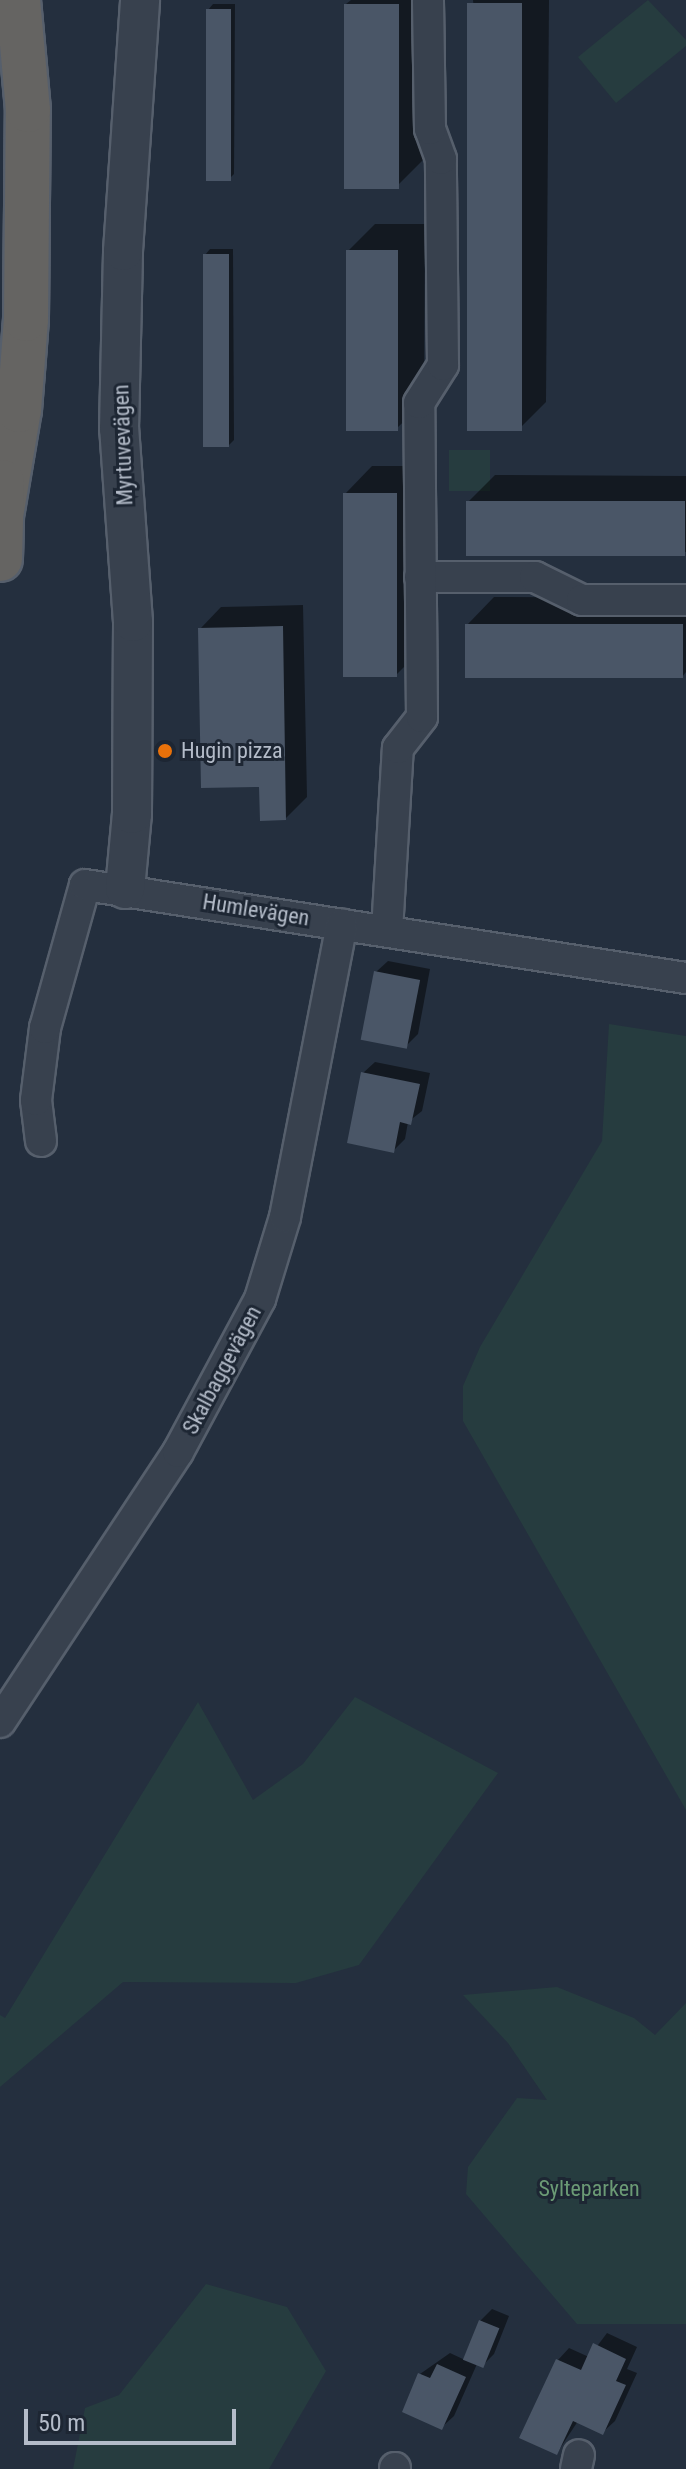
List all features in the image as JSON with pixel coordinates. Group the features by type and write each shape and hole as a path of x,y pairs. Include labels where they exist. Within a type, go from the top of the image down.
{"highway":[{"path":"2,510 19,410 26,319 28,110 18,0"},
{"path":"0,382 0,559"}],"street":[{"name":"Myrtuvevägen","path":"125,889 132,814 133,622 120,414 123,251 140,0"},
{"path":"387,931 398,748 422,717 419,403 443,365 441,159 430,129 428,0"},
{"path":"420,577 535,577 582,600 686,600"},
{"name":"Humlevägen","path":"41,1141 36,1100 45,1028 85,885 686,978"},
{"name":"Skalbaggevägen","path":"0,1722 178,1452 260,1299 285,1217 342,924"}],"green space":[{"path":"648,0 686,40 686,46 616,103 578,57"},
{"path":"449,450 490,450 490,491 449,491"},
{"path":"609,1024 686,1036 686,1810 463,1421 463,1386 480,1347 602,1141"},
{"path":"355,1697 498,1773 359,1965 296,1983 123,1982 0,2087 0,2015 5,2018 198,1702 253,1800 303,1764"},
{"name":"Sylteparken","path":"557,1987 634,2018 655,2035 686,2003 686,2324 577,2324 466,2194 468,2167 517,2098 547,2100 508,2043 463,1995"},
{"path":"206,2284 287,2307 326,2371 269,2469 73,2469 85,2408 119,2395"}],"building":[{"path":"467,3 522,3 522,431 467,431"},
{"path":"344,4 399,4 399,189 344,189"},
{"path":"206,9 231,9 231,181 206,181"},
{"path":"346,250 398,250 398,431 346,431"},
{"path":"203,254 229,254 229,447 203,447"},
{"path":"343,493 397,493 397,677 343,677"},
{"path":"466,501 685,501 685,556 466,556"},
{"path":"465,624 683,624 683,678 465,678"},
{"path":"283,626 286,820 260,821 259,787 201,788 198,628"},
{"path":"374,971 420,980 407,1049 361,1040"},
{"path":"361,1072 420,1084 411,1125 400,1122 394,1153 347,1143"},
{"path":"479,2320 499,2328 483,2368 463,2360"},
{"path":"593,2343 626,2359 616,2381 626,2385 603,2435 573,2421 557,2455 519,2438 556,2359 581,2370"},
{"path":"437,2364 466,2377 442,2430 402,2412 418,2373 430,2378"}],"place":[{"name":"Hugin pizza","path":"165,751"}]}
